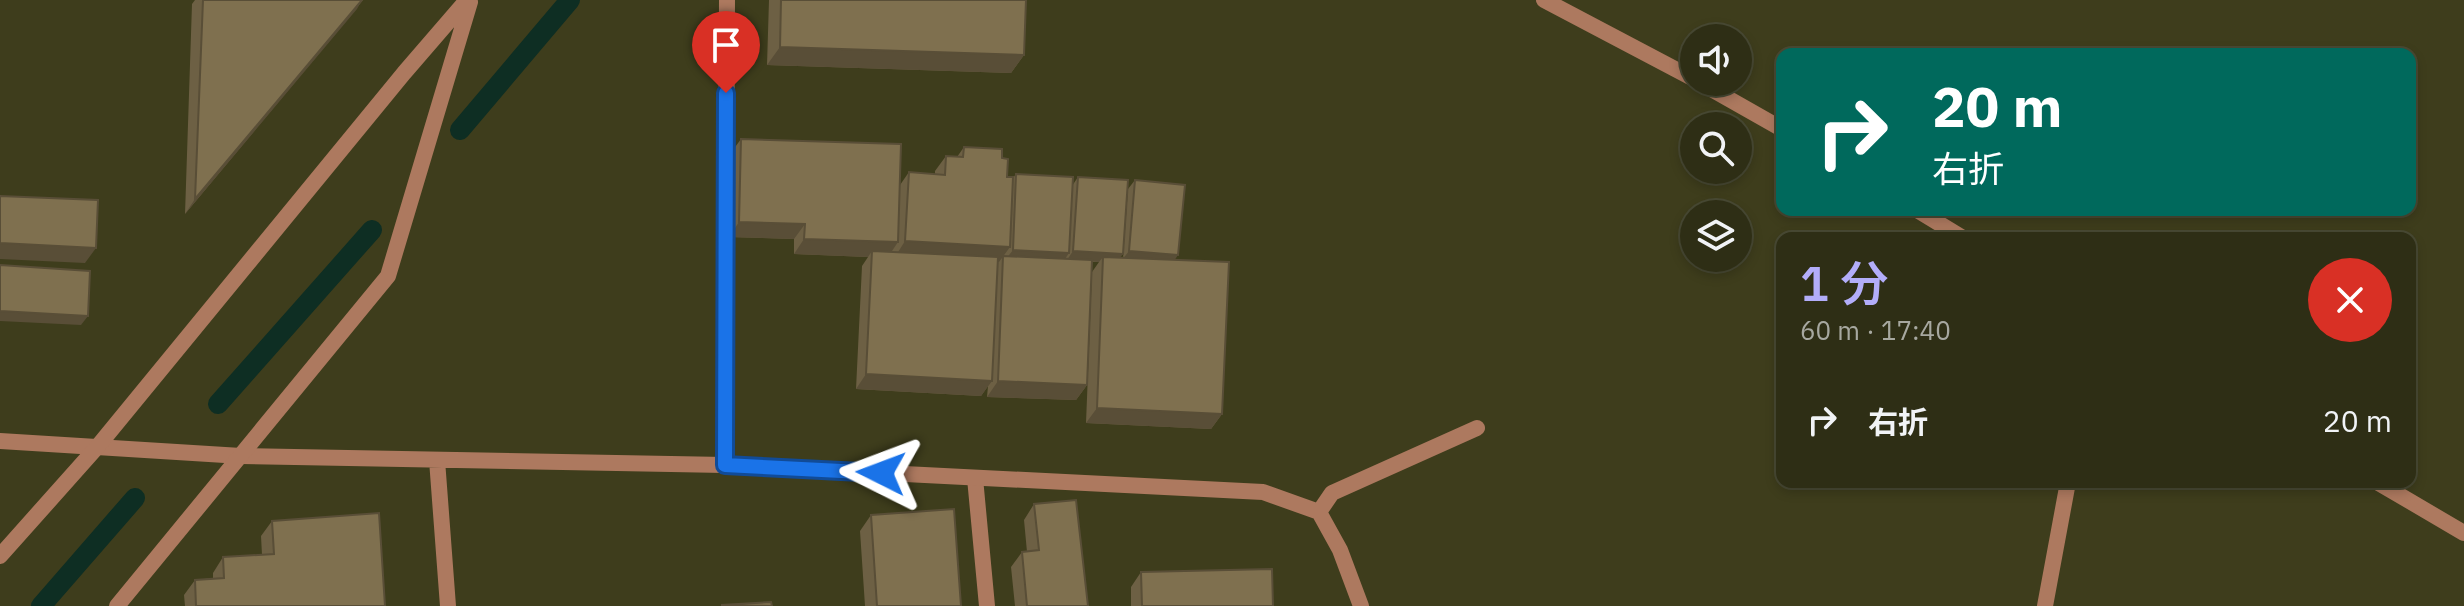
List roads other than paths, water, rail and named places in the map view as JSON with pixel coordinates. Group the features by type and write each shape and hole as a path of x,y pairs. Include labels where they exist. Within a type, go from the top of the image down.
{"street":[{"path":"0,556 98,446 404,73 468,0"},
{"path":"117,606 388,276 468,0"},
{"path":"725,465 727,0"},
{"path":"1544,0 1680,72"},
{"path":"1723,96 1776,126"},
{"path":"1927,216 1953,232"},
{"path":"1319,512 1332,493 1477,428"},
{"path":"0,441 241,456 725,465 1263,492 1319,512 1340,550 1361,606"},
{"path":"437,460 448,606"},
{"path":"975,478 987,606"},
{"path":"2045,606 2067,488"},
{"path":"2387,488 2464,533"}],"waterway":[{"path":"460,130 570,0"},
{"path":"218,404 372,230"},
{"path":"41,606 135,498"}]}
